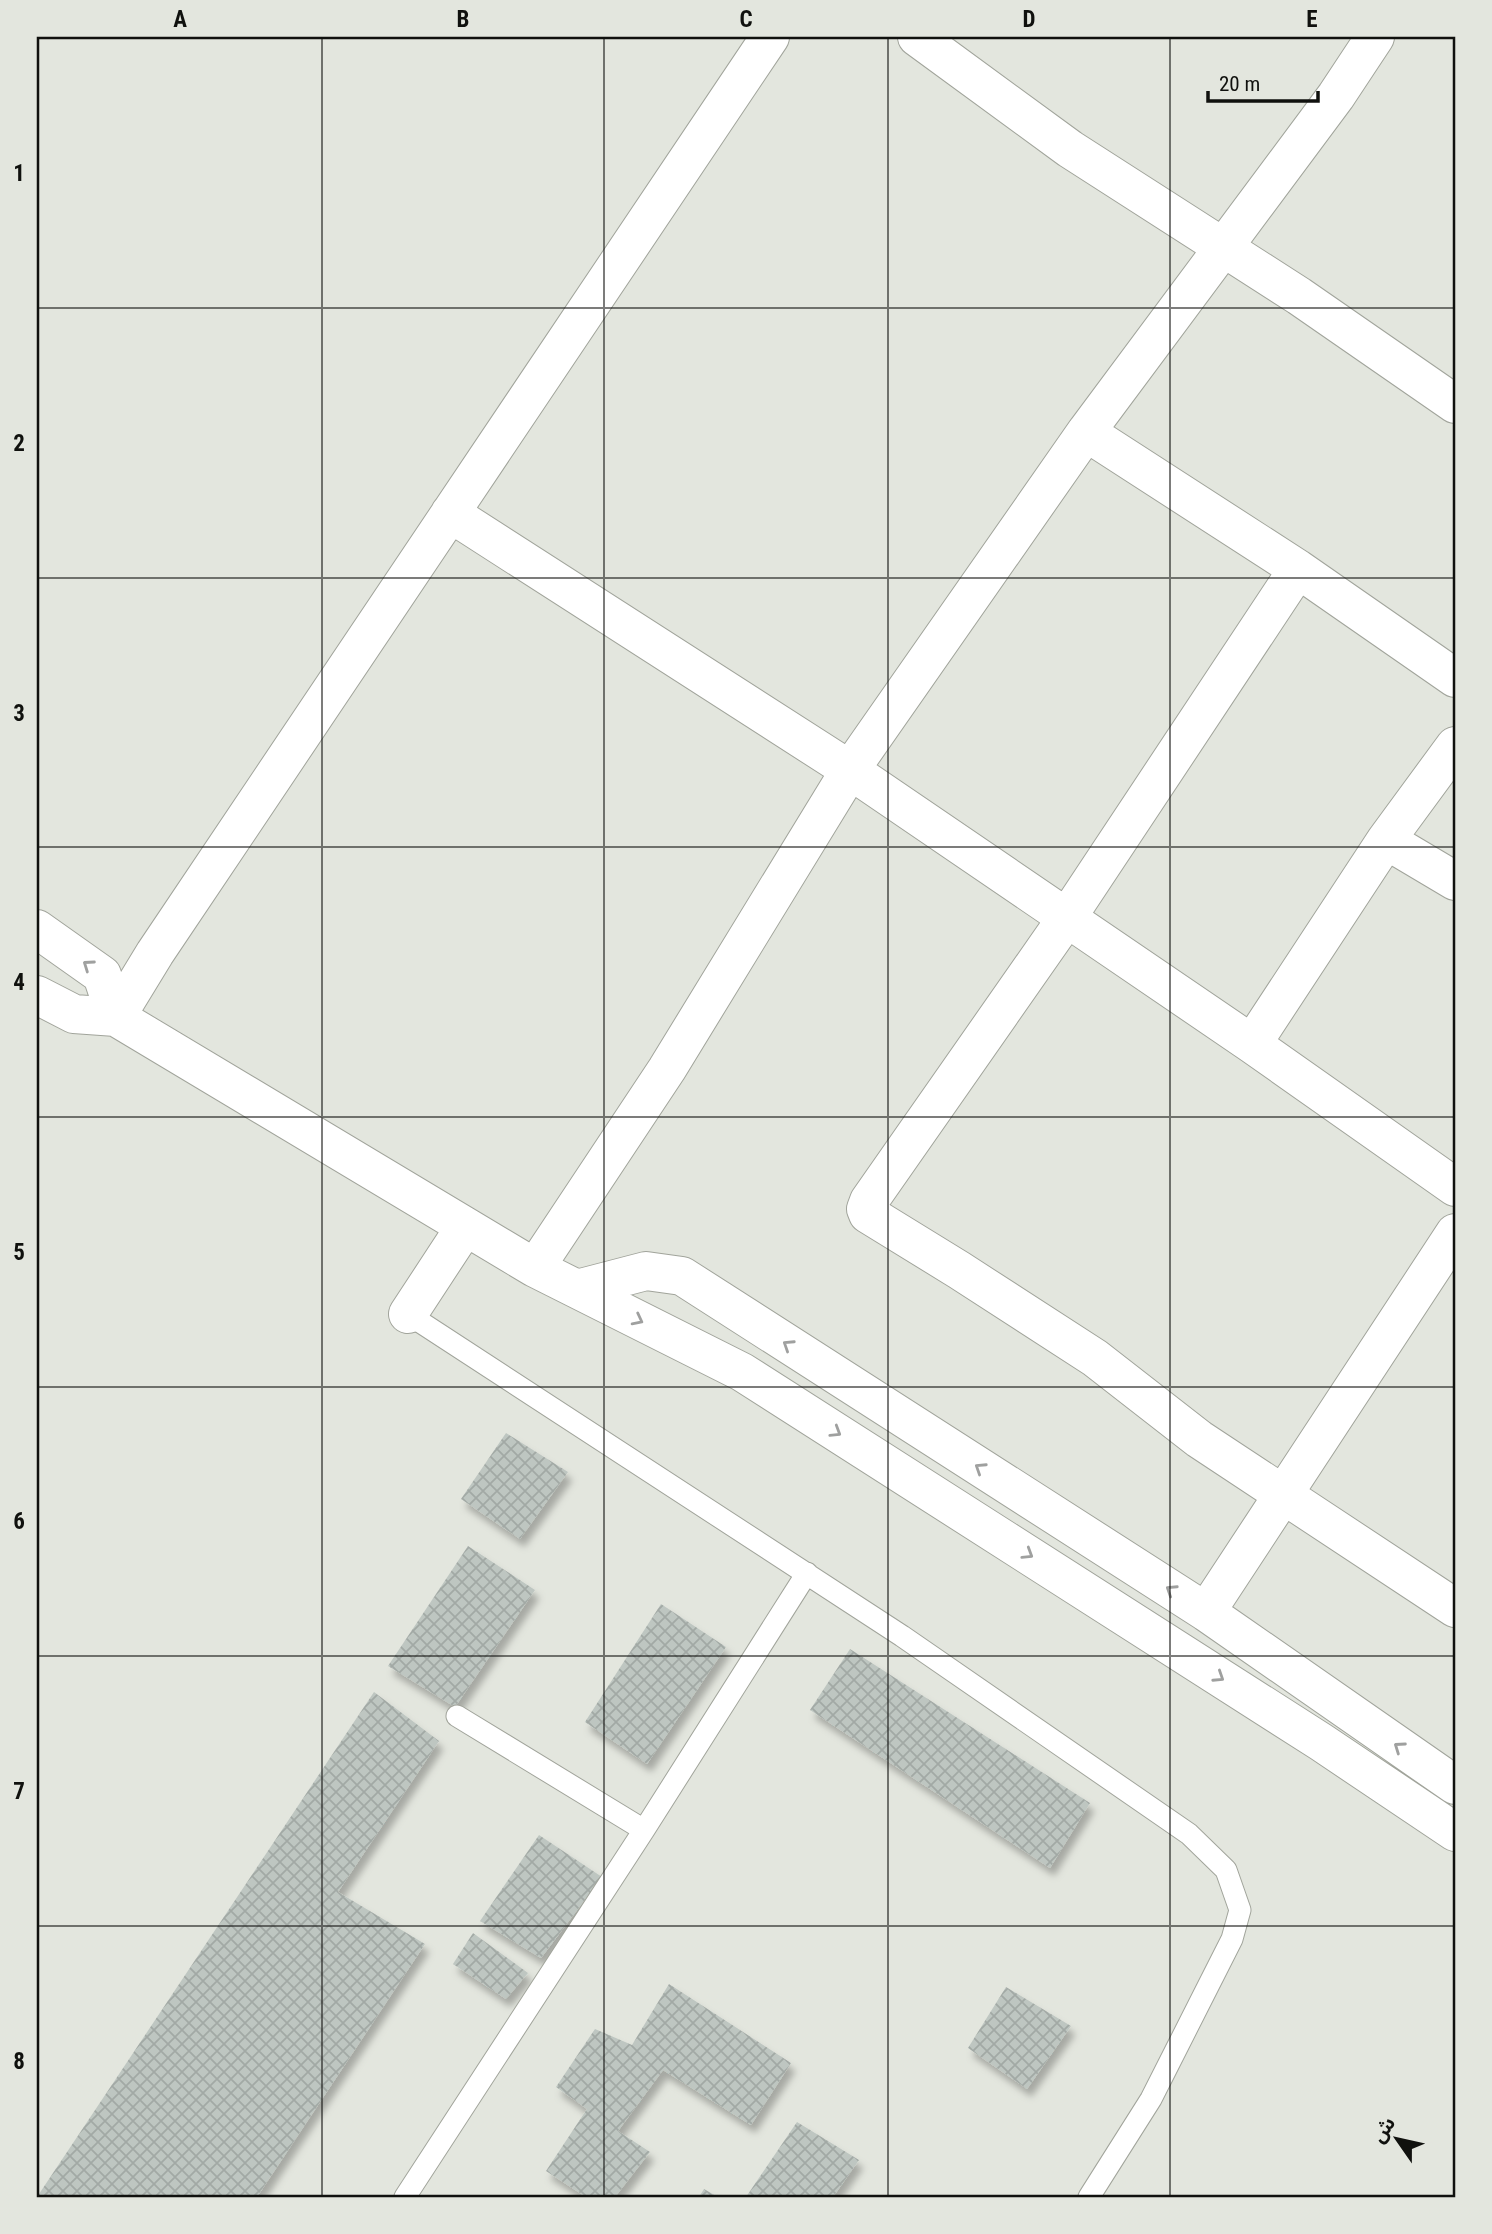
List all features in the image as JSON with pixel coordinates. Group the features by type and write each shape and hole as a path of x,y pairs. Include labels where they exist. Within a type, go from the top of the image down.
{"street":[{"path":"116,1017 162,942 770,37"},
{"path":"917,37 1070,149 1224,247 1455,404"},
{"path":"536,1268 667,1069 850,770 1086,432 1336,96 1376,37"},
{"path":"1086,432 1298,569 1455,678"},
{"path":"450,513 850,770 1252,1044 1455,1187"},
{"path":"1298,569 1066,919 866,1209 869,1214 1095,1358 1199,1438 1455,1608"},
{"path":"1252,1044 1386,840 1455,746"},
{"path":"1386,840 1455,881"},
{"path":"37,929 102,975 116,1017"},
{"path":"37,995 74,1014 116,1017 536,1268 742,1373 1310,1735 1455,1832"},
{"path":"408,1314 465,1227"},
{"path":"1206,1612 1455,1233"},
{"path":"577,1289 646,1270 682,1276 1206,1612 1455,1786"}],"lane":[{"path":"408,1314 807,1573 1189,1834 1226,1870 1240,1910 1232,1939 1152,2099 1089,2197"},
{"path":"405,2197 807,1573"},
{"path":"457,1716 644,1829"}],"building":[{"path":"506,1433 568,1472 520,1539 461,1499"},
{"path":"468,1546 535,1590 455,1707 388,1666"},
{"path":"661,1604 726,1647 647,1764 585,1722"},
{"path":"850,1649 1090,1803 1050,1868 810,1710"},
{"path":"374,1692 439,1741 338,1892 425,1944 257,2197 37,2197"},
{"path":"539,1835 602,1877 541,1958 480,1921"},
{"path":"473,1933 528,1973 506,1999 453,1964"},
{"path":"669,1984 791,2063 751,2125 663,2070 618,2131 650,2152 615,2197 586,2197 546,2171 587,2109 556,2087 595,2029 632,2045"},
{"path":"1006,1987 1071,2026 1027,2089 968,2048"},
{"path":"797,2122 859,2160 833,2197 746,2197"},
{"path":"704,2189 718,2197 699,2197"}]}
